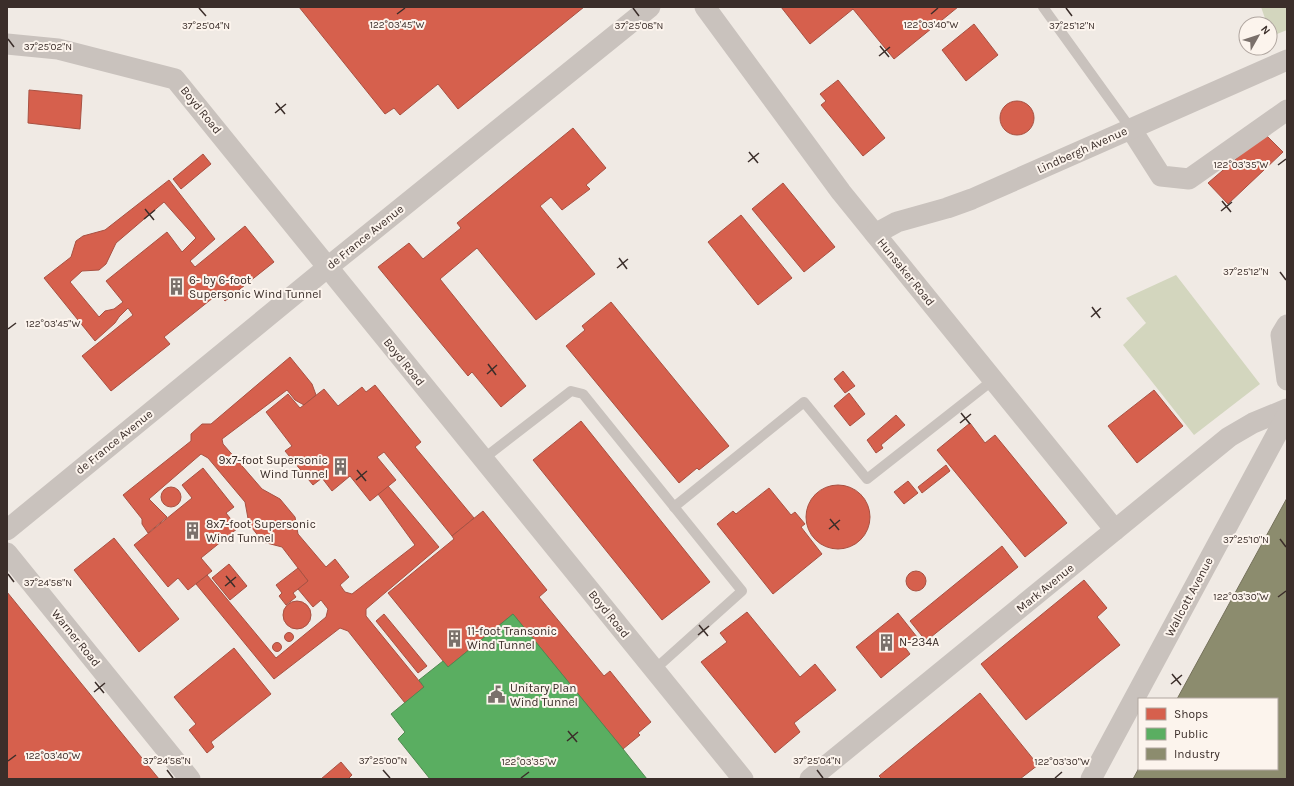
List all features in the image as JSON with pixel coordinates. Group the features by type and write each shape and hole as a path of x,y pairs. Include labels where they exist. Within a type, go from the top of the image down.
{"street":[{"name":"de France Avenue","path":"7,530 328,267 650,7"},
{"name":"Hunsaker Road","path":"705,7 841,192 1115,530"},
{"name":"Boyd Road","path":"7,44 58,49 175,79 743,779"},
{"name":"Lindbergh Avenue","path":"875,234 897,222 948,208 972,199 1287,60"},
{"path":"1131,129 1161,176 1189,179 1287,110"},
{"path":"1287,324 1282,335 1287,380"},
{"name":"Mark Avenue","path":"810,779 1229,437 1253,422 1287,409"},
{"name":"Wallcott Avenue","path":"1091,779 1287,415"},
{"name":"Warner Road","path":"7,553 190,779"}],"lane":[{"path":"1042,7 1131,129"},
{"path":"674,507 804,402 867,479 993,380"},
{"path":"483,459 571,390 583,394 742,591 654,670"}],"green space":[{"path":"1261,7 1287,7 1287,30 1278,34 1278,16 1264,16"},
{"path":"1176,275 1260,384 1194,435 1123,345 1146,323 1126,298"}],"building: Shops":[{"path":"299,7 584,7 458,109 438,84 400,115 394,108 385,114"},
{"path":"781,7 958,7 894,59 853,9 810,44"},
{"path":"974,24 998,55 966,81 942,50"},
{"path":"838,80 885,138 863,156 821,105 826,101 820,94"},
{"path":"29,90 82,95 80,129 28,123"},
{"path":"1014,101 1020,101 1024,102 1031,108 1034,118 1033,125 1027,132 1020,135 1014,135 1010,134 1003,128 1000,121 1000,115 1001,111 1007,104"},
{"path":"573,128 606,168 586,185 590,189 562,210 551,197 540,206 595,274 536,320 477,248 440,279 526,386 501,407 472,372 468,376 378,267 409,243 423,259 461,228 457,223"},
{"path":"1265,134 1283,152 1228,204 1208,183"},
{"path":"203,154 211,164 181,189 173,179"},
{"name":"6- by 6-foot Supersonic Wind Tunnel","path":"169,180 215,239 190,261 195,267 245,226 274,262 225,301 219,293 164,337 170,344 111,391 82,356 133,315 128,308 115,323 95,341 44,278 71,257 76,241 83,236 105,230","holes":["164,202 196,238 182,252 167,232 106,281 123,302 114,309 105,311 99,317 70,282 82,271 99,270 106,264 116,243"]},
{"path":"783,183 835,247 804,272 752,209"},
{"path":"741,215 792,278 758,305 708,242"},
{"path":"611,302 729,446 699,470 697,468 679,483 566,346 585,330 582,326"},
{"path":"290,357 312,384 316,395 304,405 295,400 287,390 222,439 223,444 262,489 280,499 295,517 298,534 326,567 335,559 349,577 340,585 345,592 352,594 415,545 378,494 388,486 439,547 366,609 366,616 424,687 405,703 348,631 340,628 274,679 196,584 207,575 276,658 326,617 328,609 321,600 313,607 298,589 308,581 282,547 263,542 249,524 245,502 208,458 201,454 149,499 167,517 148,533 142,524 142,519 123,495 191,441 191,434 202,424 211,424"},
{"path":"843,371 855,386 845,393 834,379"},
{"name":"9x7-foot Supersonic Wind Tunnel","path":"375,385 421,442 415,447 474,518 452,536 384,452 377,457 396,480 370,501 350,476 332,491 322,478 313,485 285,451 292,446 266,412 288,394 300,408 324,389 338,406 362,387 366,392"},
{"path":"1154,390 1183,426 1137,463 1108,426"},
{"path":"849,393 865,414 850,426 834,406"},
{"path":"896,415 905,425 881,445 883,448 876,453 867,440"},
{"path":"581,421 710,582 662,620 533,460"},
{"path":"970,423 985,443 995,435 1067,523 1025,557 937,450"},
{"path":"946,465 950,471 922,493 918,487"},
{"name":"8x7-foot Supersonic Wind Tunnel","path":"203,468 234,507 226,513 238,528 201,558 212,571 188,590 178,578 168,587 134,545 192,498 182,485"},
{"path":"908,481 918,493 904,504 894,492"},
{"path":"838,485 856,491 864,499 870,517 864,535 856,543 838,549 820,543 812,535 806,517 812,499 820,491"},
{"path":"171,487 178,490 181,497 178,504 171,507 164,504 161,497 164,490"},
{"path":"769,488 791,515 795,512 805,524 801,527 822,554 773,594 717,524 733,511 736,514"},
{"name":"11-foot Transonic Wind Tunnel","path":"483,511 547,590 539,597 604,676 610,671 651,722 638,733 640,735 623,749 513,614 448,667 388,593 454,539 452,536"},
{"path":"114,538 179,619 139,652 74,570"},
{"path":"1002,546 1018,567 926,641 910,621"},
{"path":"229,564 247,586 230,600 212,578"},
{"path":"298,568 308,581 293,593 296,597 286,605 279,596 282,593 276,585"},
{"path":"916,571 923,574 926,581 923,588 916,591 909,588 906,581 909,574"},
{"path":"1084,580 1107,608 1097,617 1120,645 1026,720 981,664"},
{"path":"7,592 159,779 7,779"},
{"path":"297,601 307,605 311,615 307,625 297,629 287,625 283,615 287,605"},
{"path":"747,612 800,677 815,664 836,690 794,723 800,732 775,753 701,662 727,642 720,633"},
{"name":"N-234A","path":"898,613 917,637 904,646 910,654 881,678 856,647"},
{"path":"384,614 427,666 418,673 376,621"},
{"path":"287,633 291,633 293,637 291,641 287,641 285,639 285,635"},
{"path":"275,643 279,643 281,647 279,651 275,651 273,649 273,645"},
{"path":"234,648 271,694 211,742 214,747 207,753 189,730 196,724 174,697"},
{"path":"980,693 1038,765 1020,779 882,779 879,776"},
{"path":"341,762 352,775 348,779 321,779"}],"building: Public":[{"name":"Unitary Plan Wind Tunnel","path":"513,614 647,779 430,779 398,739 405,732 391,714 424,687 419,680 443,661 448,667"}],"building: Industry":[{"path":"1287,498 1287,779 1133,779 1138,770 1278,770 1278,698 1178,698"}],"place":[{"name":"6- by 6-foot Supersonic Wind Tunnel","path":"176,287"},
{"name":"9x7-foot Supersonic Wind Tunnel","path":"341,467"},
{"name":"8x7-foot Supersonic Wind Tunnel","path":"193,531"},
{"name":"11-foot Transonic Wind Tunnel","path":"454,638"},
{"name":"N-234A","path":"886,642"},
{"name":"Unitary Plan Wind Tunnel","path":"497,695"}]}
